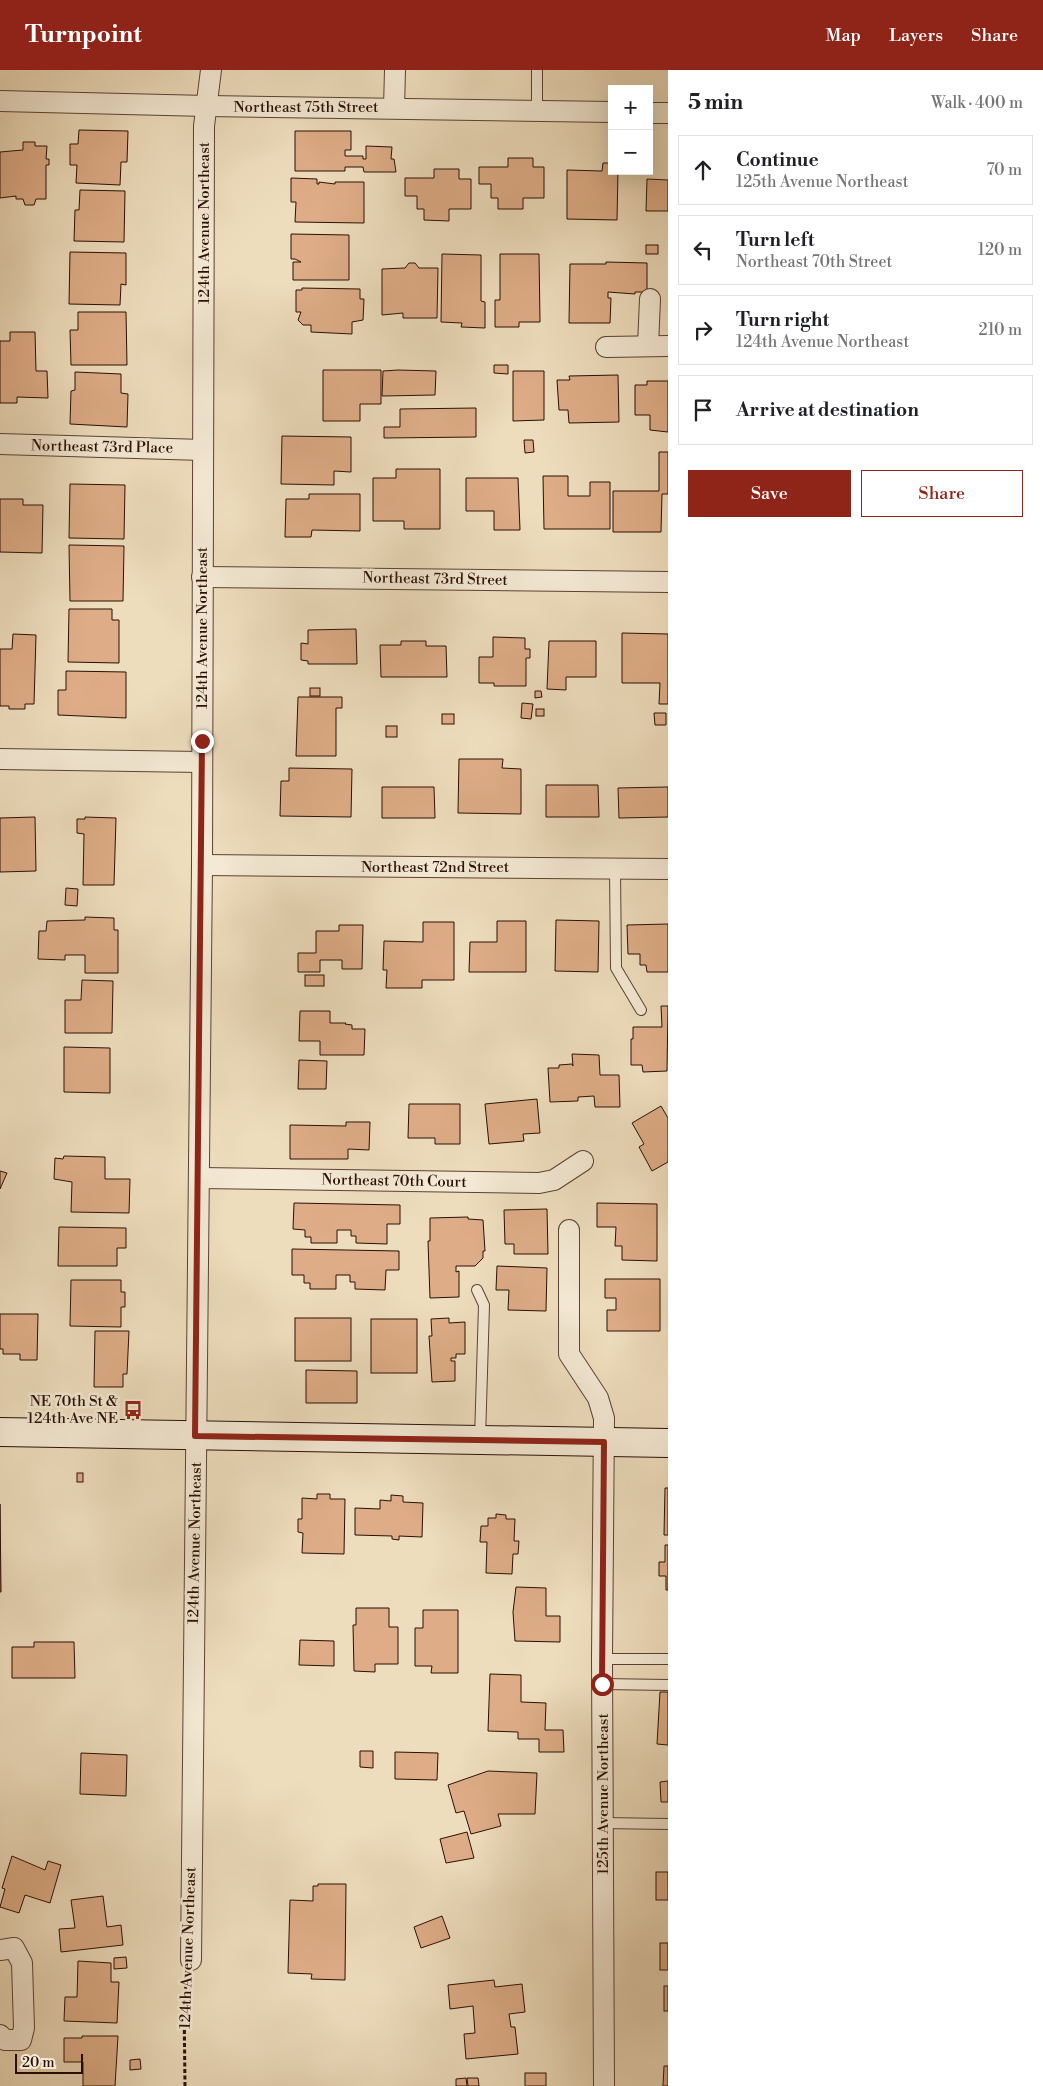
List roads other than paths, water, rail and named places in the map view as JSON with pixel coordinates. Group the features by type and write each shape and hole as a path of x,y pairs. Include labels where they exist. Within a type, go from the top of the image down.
{"main road":[{"path":"0,1432 668,1443"}],"street":[{"name":"124th Avenue Northeast","path":"190,1960 202,865 204,126 210,70"},
{"path":"394,108 395,70"},
{"name":"Northeast 75th Street","path":"0,100 206,106 608,112"},
{"path":"653,113 668,113"},
{"path":"606,347 658,346 650,299"},
{"name":"Northeast 73rd Place","path":"0,444 203,450"},
{"name":"Northeast 73rd Street","path":"202,577 668,582"},
{"path":"0,759 202,762"},
{"name":"Northeast 72nd Street","path":"202,865 668,868"},
{"name":"Northeast 70th Court","path":"199,1178 539,1183 554,1180 583,1161"},
{"name":"125th Avenue Northeast","path":"569,1230 569,1354 598,1398 604,1418 602,1659 604,2086"},
{"path":"0,1950 14,1948 22,1963 24,2028 20,2040 5,2040 0,2035"}],"lane":[{"path":"537,70 537,111"},
{"path":"615,868 616,968 641,1010"},
{"path":"477,1290 484,1305 480,1440"},
{"path":"602,1659 668,1659"},
{"path":"602,1684 668,1685"},
{"path":"603,1823 668,1824"}],"place":[{"name":"NE 70th St & 124th Ave NE","path":"133,1410"}]}
